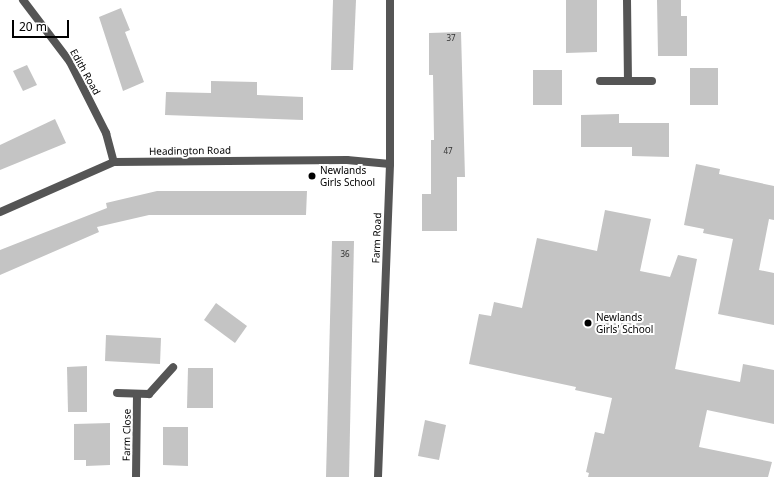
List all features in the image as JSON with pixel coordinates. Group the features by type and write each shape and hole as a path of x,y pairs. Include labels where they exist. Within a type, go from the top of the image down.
{"street":[{"name":"Edith Road","path":"23,0 70,62 106,133 114,162"},
{"name":"Farm Road","path":"378,477 390,164 390,0"},
{"path":"627,0 628,80"},
{"path":"600,81 652,81"},
{"name":"Headington Road","path":"0,212 114,162 347,160 390,164"},
{"path":"117,393 149,394 172,367"},
{"name":"Farm Close","path":"136,477 137,394"}],"building":[{"path":"333,0 356,0 353,70 331,70"},
{"path":"566,0 597,0 597,52 566,53"},
{"path":"657,0 681,0 681,16 687,16 687,56 658,56"},
{"path":"121,8 130,30 125,32 144,82 123,91 99,17"},
{"path":"461,32 465,177 457,177 457,231 422,231 422,194 431,194 431,140 434,140 433,75 429,75 429,33"},
{"path":"27,65 37,85 23,91 13,71"},
{"path":"690,68 718,68 718,105 690,105"},
{"path":"533,70 562,70 562,105 533,105"},
{"path":"211,81 257,82 257,95 303,97 303,120 165,115 166,92 211,93"},
{"path":"619,114 619,123 669,123 669,157 632,156 632,147 581,147 581,115"},
{"path":"55,119 66,143 0,170 0,145"},
{"path":"696,164 720,169 719,174 774,186 774,220 769,219 759,270 774,273 774,325 718,314 733,239 703,233 704,229 684,225"},
{"path":"157,191 307,191 306,215 149,215 97,227 99,232 0,275 0,250 107,208 106,203"},
{"path":"605,210 651,219 640,271 670,277 678,255 697,259 675,369 740,382 743,364 774,370 774,424 707,410 699,447 772,462 768,477 588,477 589,473 586,472 595,432 604,434 612,398 575,390 576,387 469,364 479,314 491,316 494,302 522,308 537,238 597,251"},
{"path":"332,241 354,241 349,477 326,477"},
{"path":"216,303 247,326 235,343 204,320"},
{"path":"106,335 161,338 160,364 105,361"},
{"path":"87,366 87,412 68,412 67,367"},
{"path":"188,368 213,368 213,408 187,408"},
{"path":"425,420 446,425 439,460 418,456"},
{"path":"110,423 110,465 86,466 86,460 74,460 74,424"},
{"path":"163,427 188,427 188,466 163,465"}],"place":[{"name":"Newlands Girls School","path":"312,176"},
{"name":"Newlands Girls' School","path":"588,323"}]}
